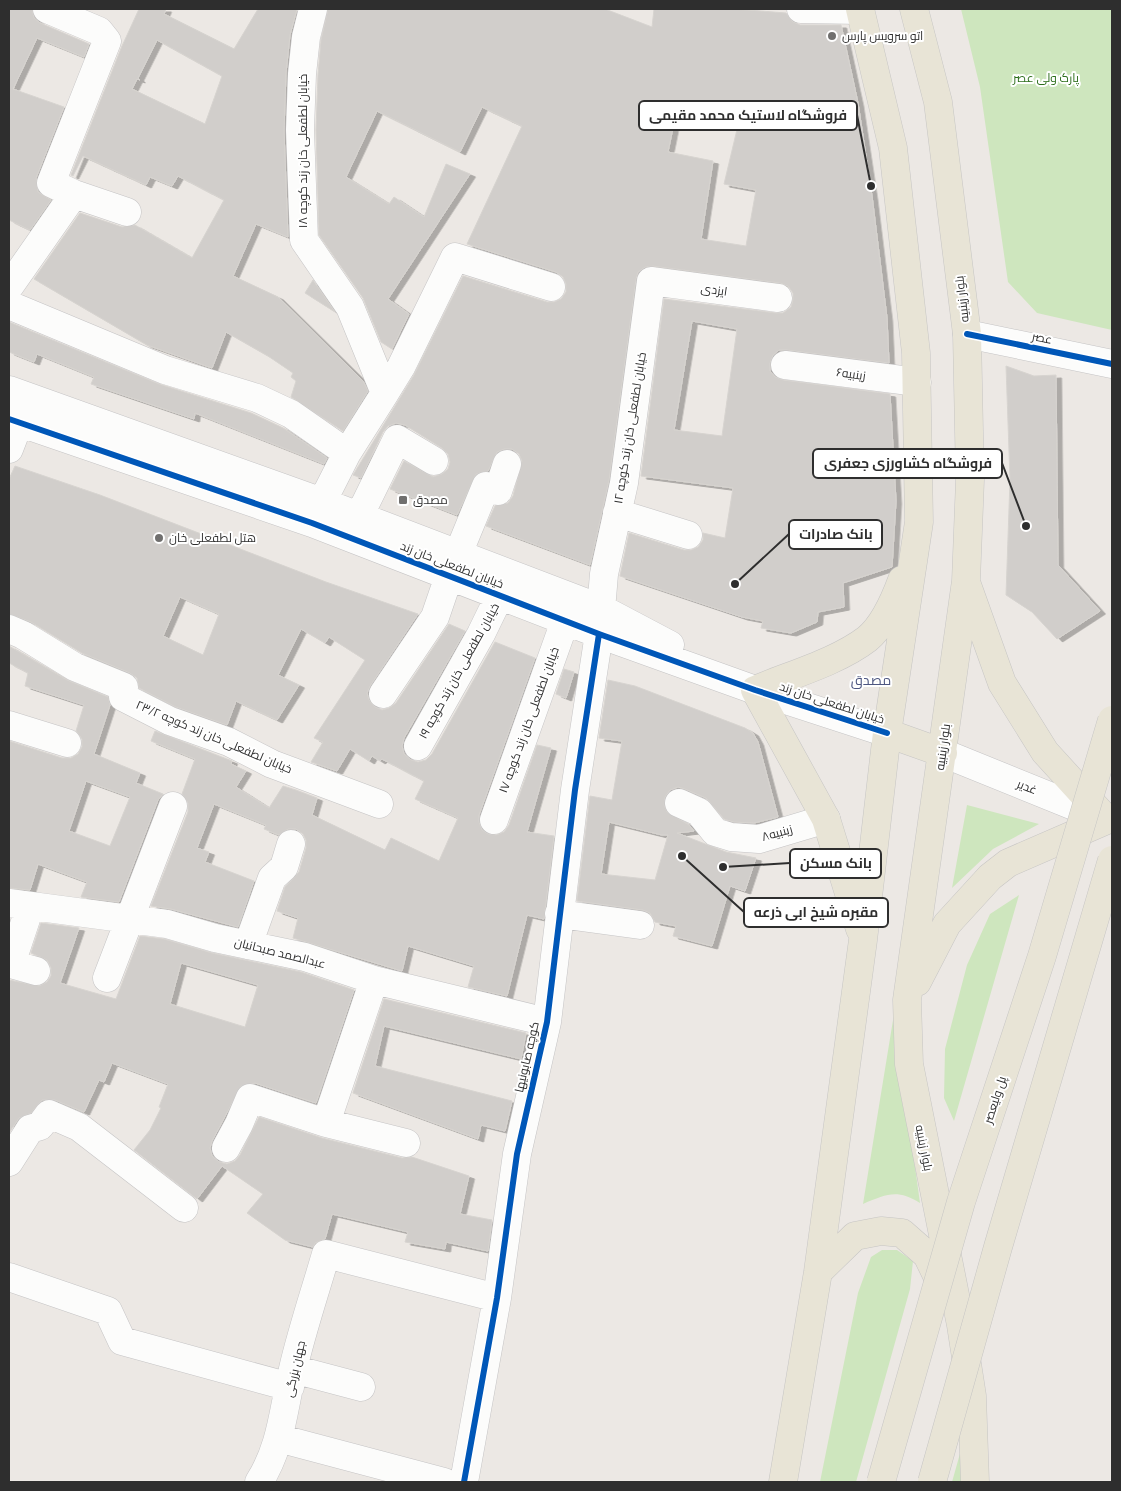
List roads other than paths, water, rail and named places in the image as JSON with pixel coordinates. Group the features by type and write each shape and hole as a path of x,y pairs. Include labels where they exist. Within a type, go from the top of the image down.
{"main road":[{"name":"بلوار زینبیه","path":"914,9 938,102 967,334 970,480 966,582 908,1000 909,1064 961,1325 972,1396 976,1482"},
{"path":"783,1482 818,1272 863,940 887,733 919,522 916,353 893,148 860,10"},
{"path":"863,940 826,819 755,690 829,660 868,639 892,606 915,548"},
{"path":"908,1000 947,924 990,877 1008,863 1110,821 1045,752 1002,684 966,582"},
{"name":"پل ولیعصر","path":"881,1482 961,1202 1042,956 1112,720"},
{"path":"887,733 943,753"},
{"path":"932,1482 998,1247 1112,860"},
{"path":"818,1272 855,1236 881,1231 902,1233 927,1255 961,1325"}],"street":[{"path":"47,9 98,31 106,42 51,183 74,194 127,212"},
{"name":"خیابان لطفعلی خان زند کوچه ۱۸","path":"313,9 306,37 302,74 300,130 304,240 350,307 386,393"},
{"path":"801,9 860,10"},
{"path":"9,287 74,194"},
{"path":"9,390 317,513 347,453 401,367 455,257 551,287"},
{"name":"ایزدی","path":"651,282 778,298"},
{"name":"خیابان لطفعلی خان زند کوچه ۱۲","path":"600,621 604,574 624,483 651,282"},
{"path":"9,305 165,370 266,402 291,414 347,453"},
{"name":"عصر","path":"967,334 1112,364"},
{"name":"۶زینبیه","path":"785,365 917,382"},
{"path":"9,449 14,421"},
{"name":"خیابان لطفعلی خان زند","path":"14,421 317,513 453,565 500,596 565,621 600,621 755,690 887,733"},
{"path":"354,527 397,439 434,461"},
{"path":"382,694 435,617 453,565 486,486 498,491 507,464"},
{"path":"617,513 688,535"},
{"path":"453,565 600,621"},
{"name":"خیابان لطفعلی خان زند کوچه ۱۹","path":"418,746 481,634 500,596"},
{"name":"خیابان لطفعلی خان زند کوچه ۱۷","path":"494,820 565,621"},
{"name":"کوچه صابونیها","path":"464,1482 497,1298 517,1154 547,1022 575,790 600,621"},
{"name":"خیابان لطفعلی خان زند کوچه ۲۳/۲","path":"9,630 23,634 74,667 124,687 123,697 170,720 230,742 272,764 379,804"},
{"path":"9,725 67,743"},
{"name":"غدیر","path":"943,753 1110,821"},
{"name":"زینبیه۸","path":"679,803 699,812 714,832 731,837 759,839 826,819"},
{"path":"106,978 173,806"},
{"path":"248,945 272,878 284,867 291,844"},
{"path":"19,905 11,964 36,971"},
{"name":"عبدالصمد صبحانیان","path":"19,905 167,924 214,938 305,957 374,980 547,1022"},
{"path":"559,914 640,924"},
{"path":"326,1123 374,980"},
{"path":"226,1148 240,1124 250,1098 326,1123 406,1143"},
{"path":"9,1162 19,1124 40,1126 49,1114 79,1127 184,1208"},
{"name":"جهان بزرگی","path":"259,1482 272,1463 291,1378 326,1254 497,1298"},
{"path":"9,1277 108,1311 122,1341 291,1378 360,1387"},
{"path":"278,1438 444,1482"}],"place":[{"name":"اتو سرویس پارس","path":"832,36"},
{"name":"فروشگاه لاستیک محمد مقیمی","path":"871,186"},
{"name":"مصدق","path":"403,500"},
{"name":"فروشگاه کشاورزی جعفری","path":"1026,526"},
{"name":"هتل لطفعلی خان","path":"159,538"},
{"name":"بانک صادرات","path":"735,584"},
{"name":"مقبره شیخ ابی ذرعه","path":"682,856"},
{"name":"بانک مسکن","path":"723,867"}],"district":[{"name":"مصدق","path":"871,680"}],"park label":[{"name":"پارک ولی عصر","path":"1046,78"}]}
